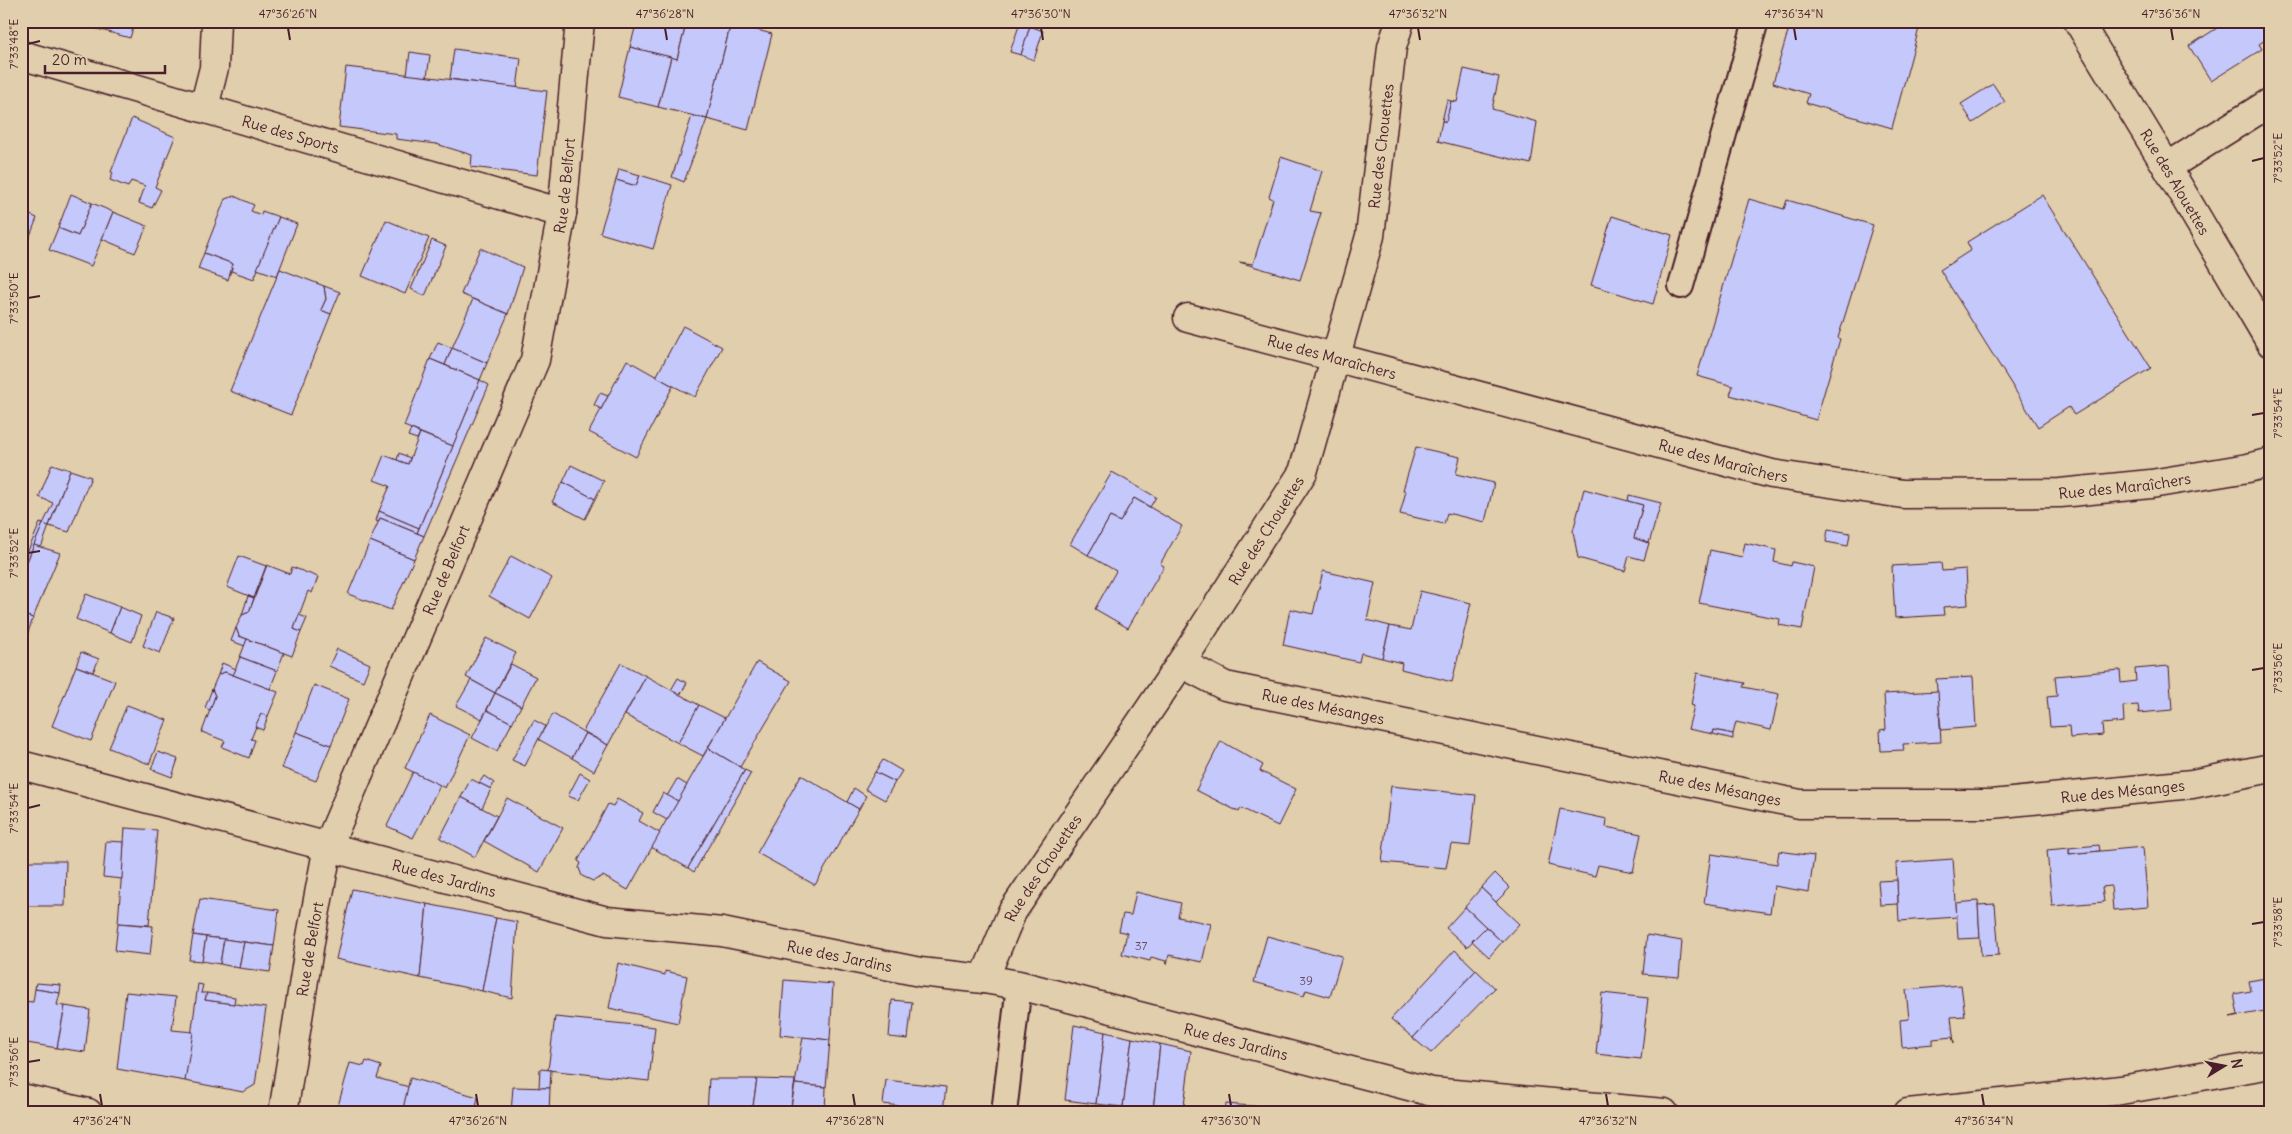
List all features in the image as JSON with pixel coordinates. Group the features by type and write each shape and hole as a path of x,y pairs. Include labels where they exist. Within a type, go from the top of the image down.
{"street":[{"path":"204,107 214,68 216,21"},
{"name":"Rue de Belfort","path":"283,1113 310,942 328,846 535,360 562,213 580,21"},
{"name":"Rue des Chouettes","path":"984,978 1012,912 1181,663 1303,472 1370,236 1392,47 1400,21"},
{"name":"Rue des Alouettes","path":"2078,21 2271,343"},
{"name":"Rue des Sports","path":"21,55 562,213"},
{"path":"2167,167 2271,102"},
{"name":"Rue des Maraîchers","path":"1188,318 1772,474 1903,494 2060,493 2151,484 2248,468 2271,462"},
{"name":"Rue des Mésanges","path":"1181,663 1225,686 1800,804 1992,804 2192,784 2271,768"},
{"name":"Rue des Jardins","path":"21,765 607,921 722,932 920,972 984,978 1019,985 1432,1092 1664,1113"},
{"path":"1908,1113 2121,1090 2271,1064"},
{"path":"21,1098 88,1113"}],"lane":[{"path":"1681,286 1756,21"},
{"path":"1004,1113 1019,985"}],"building":[{"path":"85,21 135,21 130,38 83,25"},
{"path":"637,21 687,21 677,59 630,47"},
{"path":"687,21 722,21 731,23 707,119 658,107 671,57 677,59"},
{"path":"1791,21 1921,21 1892,128 1806,103 1809,94 1773,83"},
{"path":"2228,21 2271,21 2271,36 2259,44 2262,49 2211,81 2189,46"},
{"path":"731,23 772,34 748,130 707,119"},
{"path":"1020,23 1030,26 1021,55 1010,52"},
{"path":"1030,26 1043,31 1034,60 1021,55"},
{"path":"630,47 671,57 658,107 618,97"},
{"path":"454,49 521,58 517,88 450,79"},
{"path":"410,52 430,55 427,77 407,75"},
{"path":"346,67 547,91 537,175 471,167 472,155 436,144 396,139 396,134 339,127"},
{"path":"1464,69 1499,77 1492,109 1537,122 1531,164 1438,141 1442,121 1446,121 1451,101 1457,102"},
{"path":"1993,84 2005,102 1973,123 1961,104"},
{"path":"1447,100 1451,101 1446,121 1442,121"},
{"path":"692,116 707,119 684,182 672,177"},
{"path":"132,118 175,137 155,187 161,190 152,208 139,203 145,186 131,181 128,187 110,180 113,173 111,172"},
{"path":"1281,157 1322,171 1310,211 1321,213 1300,280 1239,262 1253,264 1273,199 1269,197"},
{"path":"619,169 640,175 636,186 616,180"},
{"path":"640,175 672,185 653,249 600,233 616,180 636,186"},
{"path":"71,194 92,203 78,236 58,228"},
{"path":"2042,195 2151,368 2074,415 2069,407 2038,427 1940,270 1971,250 1967,242"},
{"path":"234,196 254,205 251,211 261,215 262,211 279,217 254,279 231,271 233,264 204,253 225,199"},
{"path":"1749,199 1784,209 1787,200 1873,225 1838,338 1840,339 1816,420 1730,395 1733,386 1697,376"},
{"path":"92,203 113,212 91,266 49,250 58,228 78,236"},
{"path":"21,211 37,218 21,259"},
{"path":"113,212 147,226 135,253 102,239"},
{"path":"1612,216 1672,235 1653,304 1591,285"},
{"path":"279,217 297,224 277,276 257,269"},
{"path":"386,220 429,238 405,294 362,276"},
{"path":"432,240 446,246 425,296 411,289"},
{"path":"480,248 523,267 508,314 461,294"},
{"path":"204,253 233,264 228,280 198,269"},
{"path":"280,269 324,286 326,299 321,310 331,314 291,415 230,391"},
{"path":"324,286 340,292 331,314 321,310 326,299"},
{"path":"473,299 508,314 487,363 452,348"},
{"path":"683,326 722,347 695,397 656,377"},
{"path":"438,342 452,348 445,365 430,359"},
{"path":"452,348 487,363 480,380 445,365"},
{"path":"430,359 480,380 453,446 404,426"},
{"path":"627,360 673,386 636,457 589,432"},
{"path":"480,380 489,385 424,536 417,533"},
{"path":"600,393 608,396 601,409 594,405"},
{"path":"411,429 420,433 417,439 408,436"},
{"path":"420,433 453,446 419,528 379,511 390,486 374,480 384,455 408,464"},
{"path":"1416,447 1460,457 1456,474 1494,483 1485,522 1447,513 1444,524 1400,514 1406,491 1403,490"},
{"path":"399,453 410,458 408,464 397,460"},
{"path":"52,464 70,470 49,526 43,524 53,503 39,497"},
{"path":"571,465 604,481 595,499 563,482"},
{"path":"70,470 91,477 69,532 49,526"},
{"path":"1112,472 1156,497 1150,507 1134,498 1120,522 1110,517 1088,555 1070,544"},
{"path":"563,482 595,499 585,519 552,502"},
{"path":"1584,489 1643,505 1634,538 1649,543 1644,560 1629,556 1625,571 1578,558 1573,531"},
{"path":"1629,495 1661,503 1649,543 1634,538 1643,505 1628,501"},
{"path":"1134,498 1182,526 1160,564 1164,566 1128,628 1095,609 1116,571 1088,555 1110,517 1120,522"},
{"path":"379,511 419,528 417,533 380,518 378,522 376,521"},
{"path":"380,518 424,536 414,559 370,541"},
{"path":"40,523 43,524 21,576 21,567"},
{"path":"43,524 49,526 41,548 34,545"},
{"path":"1828,529 1850,533 1848,546 1826,542"},
{"path":"370,541 414,559 391,610 348,594"},
{"path":"1745,543 1776,550 1774,562 1791,566 1792,562 1814,567 1802,629 1779,625 1780,619 1699,603 1710,550 1742,557"},
{"path":"34,545 60,553 33,618 21,614 21,576"},
{"path":"239,556 266,566 254,598 227,587"},
{"path":"511,556 552,578 530,619 489,596"},
{"path":"1941,563 1942,571 1966,569 1968,605 1943,607 1944,615 1895,618 1892,566"},
{"path":"267,565 290,574 292,567 318,577 312,593 308,591 294,629 301,632 292,656 239,636 236,628 242,615 249,612"},
{"path":"1323,571 1375,583 1367,620 1390,626 1382,658 1361,653 1359,662 1283,645 1290,609 1313,614"},
{"path":"1420,591 1471,603 1452,682 1401,669 1402,663 1382,658 1390,626 1411,630"},
{"path":"86,594 120,607 110,633 76,619"},
{"path":"248,596 254,598 249,612 242,615"},
{"path":"120,607 141,616 132,642 110,633"},
{"path":"156,612 174,618 160,653 143,646"},
{"path":"21,614 33,618 22,650 21,650"},
{"path":"299,615 307,618 301,632 294,629"},
{"path":"236,628 239,636 247,639 245,646 231,641"},
{"path":"486,638 516,653 495,693 466,677"},
{"path":"247,639 284,653 277,671 240,657"},
{"path":"337,649 370,664 363,681 329,666"},
{"path":"81,652 99,659 93,672 76,666"},
{"path":"240,657 277,671 270,689 233,675"},
{"path":"757,662 791,681 740,767 708,748"},
{"path":"222,663 236,669 233,675 225,672 218,675"},
{"path":"621,663 646,676 608,745 583,731"},
{"path":"511,664 536,677 521,706 495,693"},
{"path":"76,666 115,681 91,741 52,726"},
{"path":"2169,666 2172,710 2139,713 2138,705 2123,706 2124,722 2102,724 2103,735 2070,738 2069,726 2050,727 2047,697 2057,696 2055,676 2120,670 2121,683 2136,681 2135,669"},
{"path":"225,672 278,692 268,716 261,714 251,739 255,740 249,758 222,747 225,741 202,732 215,696 212,689 218,675"},
{"path":"1697,673 1745,683 1743,687 1779,694 1771,730 1736,722 1733,734 1714,730 1713,734 1688,729 1694,706 1691,705"},
{"path":"646,676 699,705 678,743 625,715"},
{"path":"1973,677 1976,727 1941,730 1936,679"},
{"path":"678,678 687,683 680,695 671,690"},
{"path":"471,680 495,693 482,719 456,706"},
{"path":"314,685 349,699 331,745 296,732"},
{"path":"212,689 215,696 210,710 205,708"},
{"path":"1938,691 1941,742 1903,744 1904,750 1881,751 1880,730 1886,729 1884,694"},
{"path":"495,693 521,706 512,723 487,710"},
{"path":"127,705 167,720 149,764 109,748"},
{"path":"699,705 725,718 703,756 678,743"},
{"path":"487,710 512,723 497,751 472,738"},
{"path":"261,714 268,716 263,730 255,727"},
{"path":"553,714 585,733 572,758 538,739"},
{"path":"430,715 470,735 445,788 405,768"},
{"path":"534,720 545,726 525,766 512,760"},
{"path":"1714,730 1733,734 1733,739 1713,734"},
{"path":"296,732 331,745 316,781 282,768"},
{"path":"585,733 608,745 594,771 572,758"},
{"path":"1221,741 1263,765 1260,771 1296,789 1278,826 1241,808 1239,812 1196,790"},
{"path":"708,748 745,770 688,868 651,847"},
{"path":"158,752 178,759 172,777 151,769"},
{"path":"883,760 902,771 895,782 875,772"},
{"path":"745,770 751,773 694,872 688,868"},
{"path":"413,772 440,785 413,838 387,826"},
{"path":"875,772 895,782 885,800 865,789"},
{"path":"580,773 590,779 578,800 568,796"},
{"path":"801,775 859,809 815,885 757,853"},
{"path":"484,776 494,783 491,789 479,783"},
{"path":"471,779 491,789 482,808 461,797"},
{"path":"677,779 687,785 678,801 667,796"},
{"path":"1391,786 1476,795 1470,846 1451,844 1446,868 1382,862"},
{"path":"854,788 866,796 859,809 847,802"},
{"path":"663,793 678,801 667,820 653,812"},
{"path":"461,797 497,816 475,857 440,838"},
{"path":"507,798 563,828 539,872 484,841"},
{"path":"617,799 643,813 639,821 660,833 628,890 603,876 593,881 582,876 579,868 581,863 578,861 608,804 613,806"},
{"path":"1560,809 1607,819 1606,827 1641,834 1633,872 1598,865 1595,876 1548,865"},
{"path":"125,828 157,830 149,925 118,923"},
{"path":"106,841 124,842 122,879 103,877"},
{"path":"2099,845 2100,851 2069,854 2069,848"},
{"path":"2143,847 2148,907 2113,910 2111,886 2102,887 2104,902 2052,906 2047,850 2069,848 2069,854"},
{"path":"1779,851 1814,856 1809,892 1774,886 1770,913 1704,903 1711,854 1777,864"},
{"path":"1953,859 1957,917 1899,921 1896,863"},
{"path":"21,861 66,861 65,906 21,906"},
{"path":"1495,873 1510,888 1496,902 1481,888"},
{"path":"1897,880 1898,904 1880,905 1878,881"},
{"path":"1481,888 1519,924 1502,942 1465,907"},
{"path":"352,889 427,904 420,978 336,959"},
{"path":"1136,892 1181,903 1178,917 1211,924 1202,962 1169,955 1167,964 1166,961 1151,957 1150,961 1122,954 1127,933 1119,931 1123,914 1131,915"},
{"path":"200,899 279,910 274,946 193,935"},
{"path":"1978,901 1980,938 1958,939 1956,903"},
{"path":"427,904 496,918 482,991 420,978"},
{"path":"1995,904 1999,955 1981,956 1978,905"},
{"path":"1465,907 1486,927 1467,947 1446,928"},
{"path":"496,918 517,922 512,998 482,991"},
{"path":"118,923 153,926 150,955 115,951"},
{"path":"1486,927 1502,942 1489,957 1472,941"},
{"path":"193,935 206,937 202,961 189,960"},
{"path":"1647,935 1682,941 1679,977 1643,974"},
{"path":"1267,936 1342,956 1330,997 1306,990 1304,996 1254,982"},
{"path":"206,937 224,939 220,964 202,961"},
{"path":"224,939 244,942 239,968 220,964"},
{"path":"244,942 274,946 270,972 239,968"},
{"path":"1455,950 1476,970 1413,1038 1391,1019"},
{"path":"618,963 665,975 665,971 687,976 678,1023 609,1008"},
{"path":"1476,970 1495,988 1431,1053 1413,1038"},
{"path":"2271,977 2271,1010 2230,1017 2238,1015 2234,994 2251,991 2249,981"},
{"path":"784,980 833,984 830,1040 780,1035"},
{"path":"36,983 61,985 60,993 35,989"},
{"path":"198,984 203,985 201,993 207,993 205,1000 266,1008 255,1085 243,1092 185,1081"},
{"path":"1961,985 1965,1016 1951,1017 1954,1043 1952,1037 1933,1039 1933,1044 1902,1047 1900,1020 1909,1019 1906,990"},
{"path":"35,989 60,993 57,1005 65,1006 57,1048 21,1042 21,1001 33,1002"},
{"path":"126,992 176,997 172,1030 193,1032 185,1081 117,1069"},
{"path":"207,993 235,997 234,1004 205,1000"},
{"path":"1602,993 1648,998 1641,1059 1596,1054"},
{"path":"892,1000 912,1002 908,1039 889,1037"},
{"path":"65,1006 90,1010 85,1052 57,1048"},
{"path":"555,1017 655,1027 649,1081 548,1070"},
{"path":"1074,1025 1105,1032 1096,1104 1065,1100"},
{"path":"1105,1032 1132,1038 1123,1107 1096,1104"},
{"path":"803,1037 830,1040 826,1087 795,1084"},
{"path":"1132,1038 1160,1044 1153,1111 1123,1107"},
{"path":"1160,1044 1191,1051 1183,1113 1153,1111"},
{"path":"366,1061 381,1066 377,1078 409,1087 402,1113 336,1113 350,1063 364,1066"},
{"path":"540,1069 551,1070 550,1088 539,1088"},
{"path":"410,1078 478,1097 475,1113 402,1113"},
{"path":"709,1079 757,1079 752,1113 707,1113"},
{"path":"757,1079 795,1080 790,1113 752,1113"},
{"path":"886,1080 946,1087 943,1111 883,1104"},
{"path":"795,1084 826,1087 825,1113 790,1113"},
{"path":"513,1087 550,1088 549,1113 511,1113"},
{"path":"1226,1104 1277,1108 1276,1113 1225,1113"}]}
